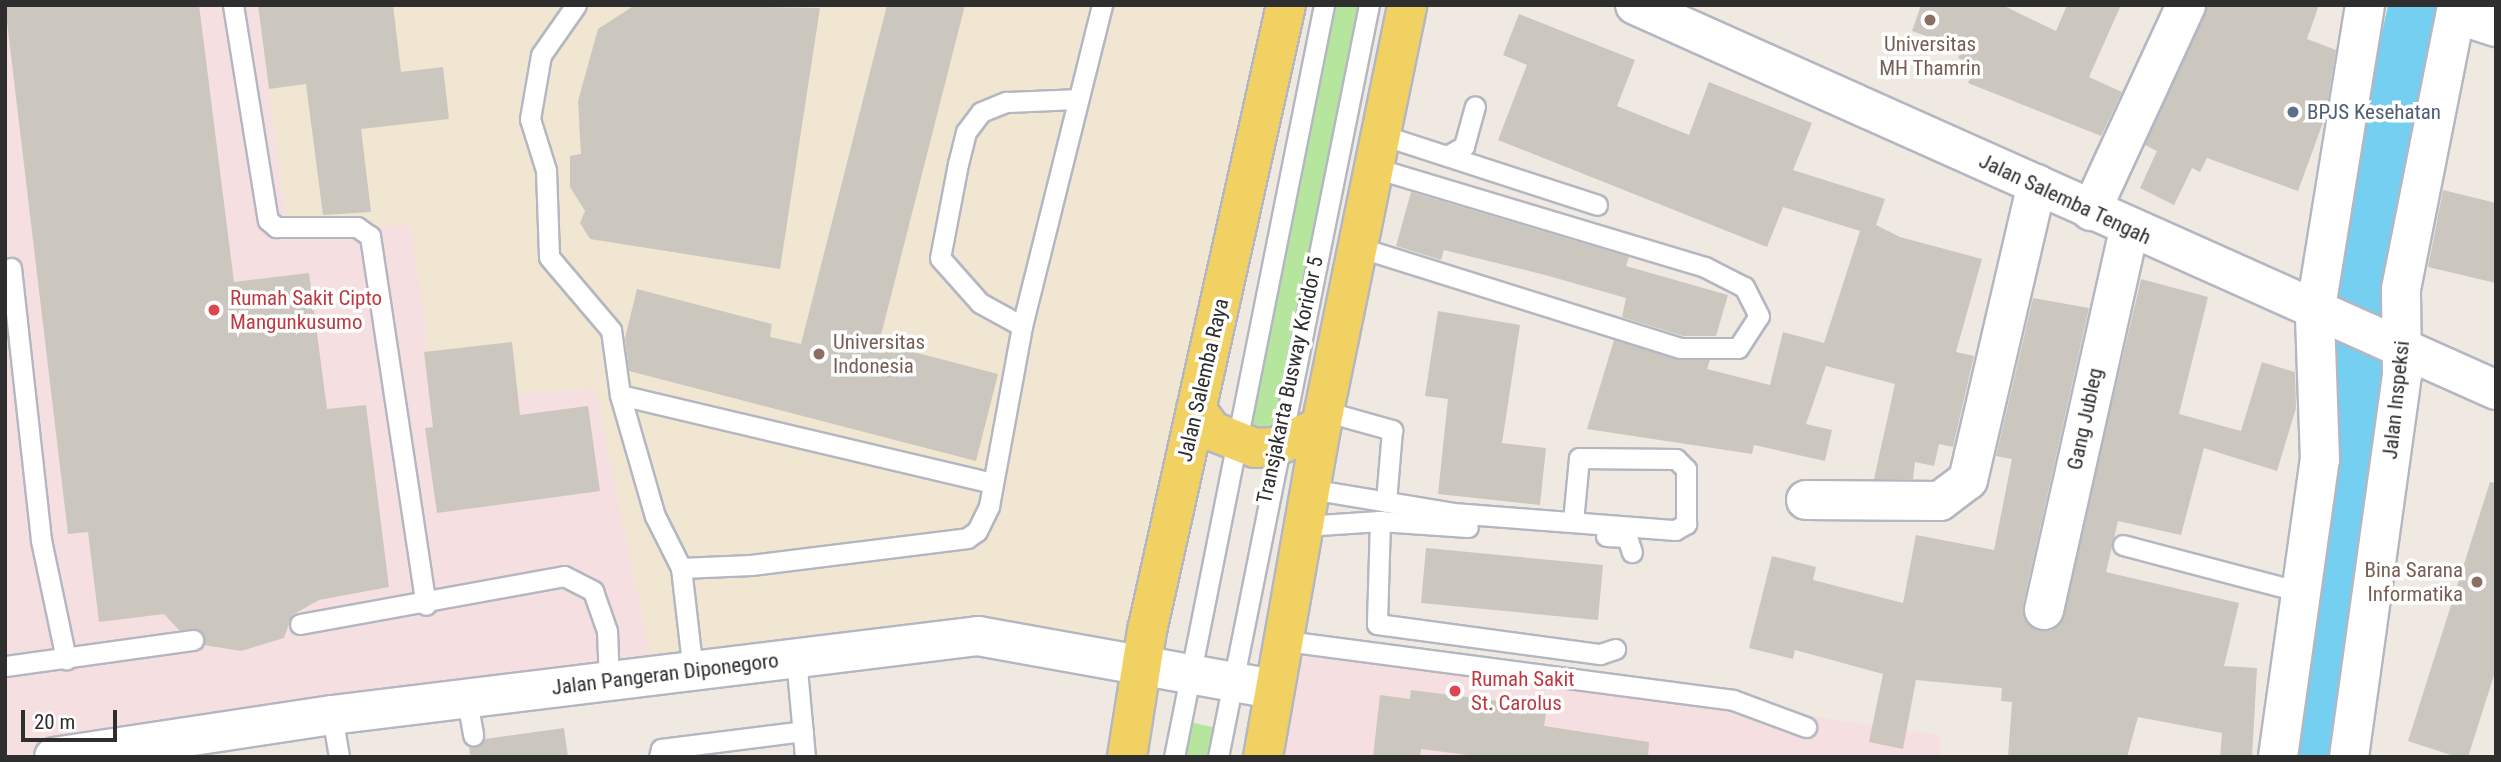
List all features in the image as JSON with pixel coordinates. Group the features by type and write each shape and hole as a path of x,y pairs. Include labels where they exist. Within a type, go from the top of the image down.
{"main road":[{"name":"Jalan Salemba Raya","path":"1127,757 1140,666 1286,5"},
{"path":"1264,757 1323,419 1407,5"},
{"path":"1196,408 1212,432 1237,444 1275,447 1323,419"}],"street":[{"name":"Jalan Salemba Tengah","path":"1635,5 2037,184 2129,230 2392,348 2496,390"},
{"path":"2091,211 2186,5"},
{"path":"2278,757 2297,591 2320,460 2321,316 2365,5"},
{"path":"2458,10 2496,27"},
{"name":"Jalan Inspeksi","path":"2349,757 2392,348 2420,173 2458,10"},
{"path":"1806,500 1929,502 1958,493 1968,480 2037,184"},
{"name":"Gang Jubleg","path":"2044,610 2129,230"},
{"name":"Jalan Pangeran Diponegoro","path":"54,757 133,752 332,715 470,717 609,681 978,636 1039,642 1140,666 1274,689"}],"lane":[{"path":"233,5 268,220 276,227 357,227 370,236 426,605"},
{"path":"576,5 541,55 530,119 546,170 550,257 611,330 620,395 655,516 681,568 693,671"},
{"path":"681,568 967,538 985,519 1023,326 1102,5"},
{"name":"Transjakarta Busway Koridor 5","path":"1174,757 1188,674 1237,444 1324,5"},
{"name":"Transjakarta Busway Koridor 5","path":"1218,757 1275,447 1369,5"},
{"path":"1023,326 980,303 940,258 958,164 966,132 981,112 1006,102 1077,99"},
{"path":"1447,156 1464,146 1475,106"},
{"path":"1378,151 1447,156 1597,205"},
{"path":"1358,247 1681,348 1738,348 1759,316 1744,287 1705,267 1378,151"},
{"path":"11,268 41,540 66,659"},
{"path":"620,395 993,483"},
{"path":"1323,419 1392,430 1383,512 1377,624 1600,654 1615,649"},
{"path":"1304,526 1383,512 1675,530 1686,524 1686,469 1676,459 1579,458 1573,522"},
{"path":"1310,489 1383,512 1627,537 1632,552"},
{"path":"2123,545 2297,591"},
{"path":"300,624 426,605 564,576 581,580 593,591 607,631 609,681"},
{"path":"5,666 193,640"},
{"path":"1286,641 1733,700 1806,727"},
{"path":"796,657 805,757"},
{"path":"332,715 339,757"},
{"path":"659,757 661,748 733,748 803,731"}],"shaded area":[{"name":"Rumah Sakit Cipto Mangunkusumo","path":"5,5 257,5 288,232 411,225 436,401 595,388 655,676 5,757"},
{"name":"Universitas Indonesia","path":"257,5 1286,5 1141,666 1039,642 655,676 436,401 288,232"},
{"name":"Rumah Sakit St. Carolus","path":"1286,641 1940,735 1940,757 1265,757"}],"green space":[{"path":"1326,5 1369,5 1275,447 1237,444"},
{"path":"1180,720 1217,728 1213,757 1174,757"}],"building":[{"path":"5,5 199,5 234,282 309,273 327,409 366,405 389,587 319,600 292,615 284,638 241,651 204,645 202,632 179,630 164,614 99,622 88,532 68,534"},
{"path":"258,5 393,5 401,72 443,67 449,119 361,129 371,212 323,215 306,84 269,89"},
{"path":"635,5 820,8 780,269 590,239 580,223 585,211 570,187 570,156 581,154 578,101 598,29"},
{"path":"887,5 965,5 879,343 998,374 976,461 629,371 625,338 637,289 772,324 770,337 801,344"},
{"path":"1921,5 2002,5 2056,31 2067,5 2121,5 2089,77 2122,92 2101,136 1968,83 1976,66 1958,58 1963,49 1912,31"},
{"path":"2207,5 2319,5 2307,39 2336,50 2325,117 2298,191 2207,158 2200,172 2192,168 2174,205 2140,188 2157,151 2145,145"},
{"path":"1519,14 1635,60 1617,106 1689,135 1709,82 1812,123 1793,170 1885,199 1876,225 1900,237 1982,259 1956,352 1974,356 1953,447 1939,444 1934,466 1915,462 1913,479 1874,479 1895,384 1826,366 1806,424 1832,430 1825,461 1754,445 1752,454 1587,429 1614,340 1678,360 1710,360 1707,369 1770,385 1783,332 1824,343 1860,231 1783,207 1767,247 1498,140 1527,65 1503,55"},
{"path":"2443,190 2496,203 2496,283 2428,267"},
{"path":"1411,192 1629,257 1626,266 1728,295 1716,336 1683,336 1622,317 1626,298 1545,275 1444,250 1441,260 1396,246"},
{"path":"2141,279 2208,297 2179,414 2241,431 2262,362 2295,372 2296,408 2277,471 2204,448 2181,535 2118,521 2106,572 2239,603 2224,666 2257,668 2252,757 2220,757 2222,733 2138,717 2127,757 2008,757 2012,702 2001,701 2002,688 1916,680 1903,749 1869,742 1883,674 1795,650 1793,659 1749,648 1772,556 1816,567 1813,580 1903,603 1916,535 1994,550 2012,459 1996,456 2033,298 2089,308 2023,605 2030,626 2050,631 2060,625"},
{"path":"1438,311 1520,325 1502,443 1546,448 1540,505 1438,494 1448,399 1425,396"},
{"path":"512,342 520,415 588,406 600,491 437,513 425,428 433,427 424,352"},
{"name":"Bina Sarana Informatika","path":"2490,482 2496,483 2496,669 2468,757 2457,757 2408,741"},
{"path":"1426,548 1603,565 1598,620 1421,603"},
{"path":"1411,690 1547,707 1544,726 1649,742 1648,757 1483,757 1421,749 1420,757 1373,757 1380,695 1410,699"},
{"path":"564,728 568,757 470,757 469,746 485,739"}],"waterway":[{"path":"2309,757 2374,193 2418,5"}],"place":[{"name":"Universitas MH Thamrin","path":"1930,20"},
{"name":"BPJS Kesehatan","path":"2293,112"},
{"name":"Rumah Sakit Cipto Mangunkusumo","path":"214,310"},
{"name":"Universitas Indonesia","path":"819,354"},
{"name":"Bina Sarana Informatika","path":"2477,582"},
{"name":"Rumah Sakit St. Carolus","path":"1455,691"}]}
